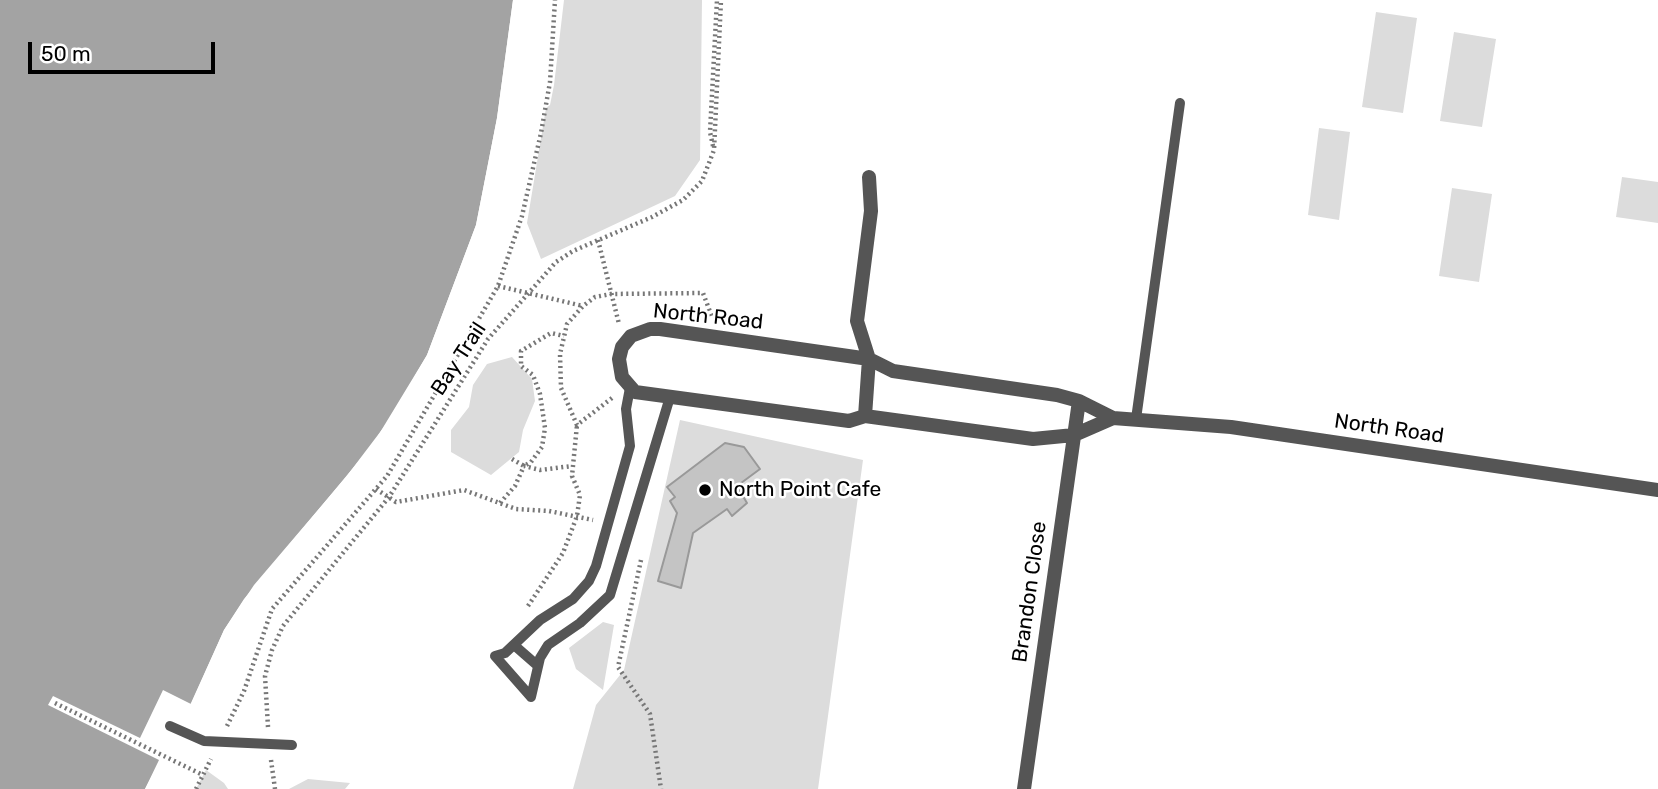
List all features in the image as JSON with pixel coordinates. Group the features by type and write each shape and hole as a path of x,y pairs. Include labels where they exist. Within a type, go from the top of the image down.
{"street":[{"path":"865,416 869,359 857,321 871,211 869,177"},
{"name":"North Road","path":"625,343 639,332 650,329 711,336 869,359 893,371 1057,395 1079,401 1113,418 1231,427 1658,490"},
{"path":"625,343 619,366 629,387"},
{"name":"North Road","path":"629,387 648,395 849,421 865,416 1033,439 1074,435 1113,418"},
{"name":"Brandon Close","path":"1024,789 1079,401"}],"lane":[{"path":"1136,419 1180,103"},
{"path":"629,387 626,409 630,446 596,566 580,593 540,620 514,645 495,656 531,697 538,666 548,645 580,623 610,595 670,397"},
{"path":"514,645 538,666"},
{"path":"170,726 204,741 292,745"}],"path":[{"path":"196,789 244,691 272,609 393,466 498,286 522,216 541,133 550,82 555,0"},
{"name":"Bay Trail","path":"275,789 265,676 272,650 283,626 388,496 488,339 556,262 682,200 702,181 715,150 710,132 719,0"},
{"path":"598,240 625,343"},
{"path":"498,286 583,306"},
{"path":"527,608 563,553 577,516 580,495 572,476 577,425 561,388 560,354 567,324 595,297 611,294 703,293 712,316 711,336"},
{"path":"499,503 515,486 524,466 542,447 545,428 540,394 533,375 521,366 521,351 551,334 564,336"},
{"path":"577,425 629,387"},
{"path":"512,459 524,466 540,470 572,466"},
{"path":"376,489 396,502 464,490 516,509 577,516 608,524"},
{"path":"630,530 646,537 618,667 650,714 661,789"},
{"path":"55,703 203,775"}],"shaded area":[{"path":"0,0 513,0 497,118 476,225 427,355 373,444 244,599 224,630 191,703 145,789 0,789"},
{"path":"564,0 702,0 700,160 675,196 541,259 527,223 546,108 550,105 554,85"},
{"path":"1376,12 1417,18 1403,113 1362,107"},
{"path":"1454,32 1496,39 1482,127 1440,121"},
{"path":"1319,128 1350,132 1339,220 1308,215"},
{"path":"1622,177 1658,182 1658,223 1616,217"},
{"path":"1452,188 1492,194 1479,282 1439,276"},
{"path":"512,357 532,379 535,401 523,430 519,452 491,475 451,452 451,430 469,407 473,385 487,364"},
{"path":"680,420 863,460 818,789 573,789 596,705 624,670"},
{"path":"603,622 614,625 603,690 576,669 569,648"},
{"path":"206,770 224,783 228,789 196,789"},
{"path":"308,779 350,783 345,789 289,789"}],"pier":[{"path":"513,0 517,0 500,119 480,225 466,268 430,356 375,446 247,601 227,632 194,705 149,789 145,789 159,760 48,705 53,696 140,738 163,690 191,704 224,630 254,585 346,477 390,419 427,355 476,225 497,118"}],"building":[{"path":"725,443 744,447 760,469 737,486 747,503 732,516 727,509 693,533 681,588 658,581 677,513 670,501 675,497 667,487"}],"place":[{"name":"North Point Cafe","path":"705,490"}]}
